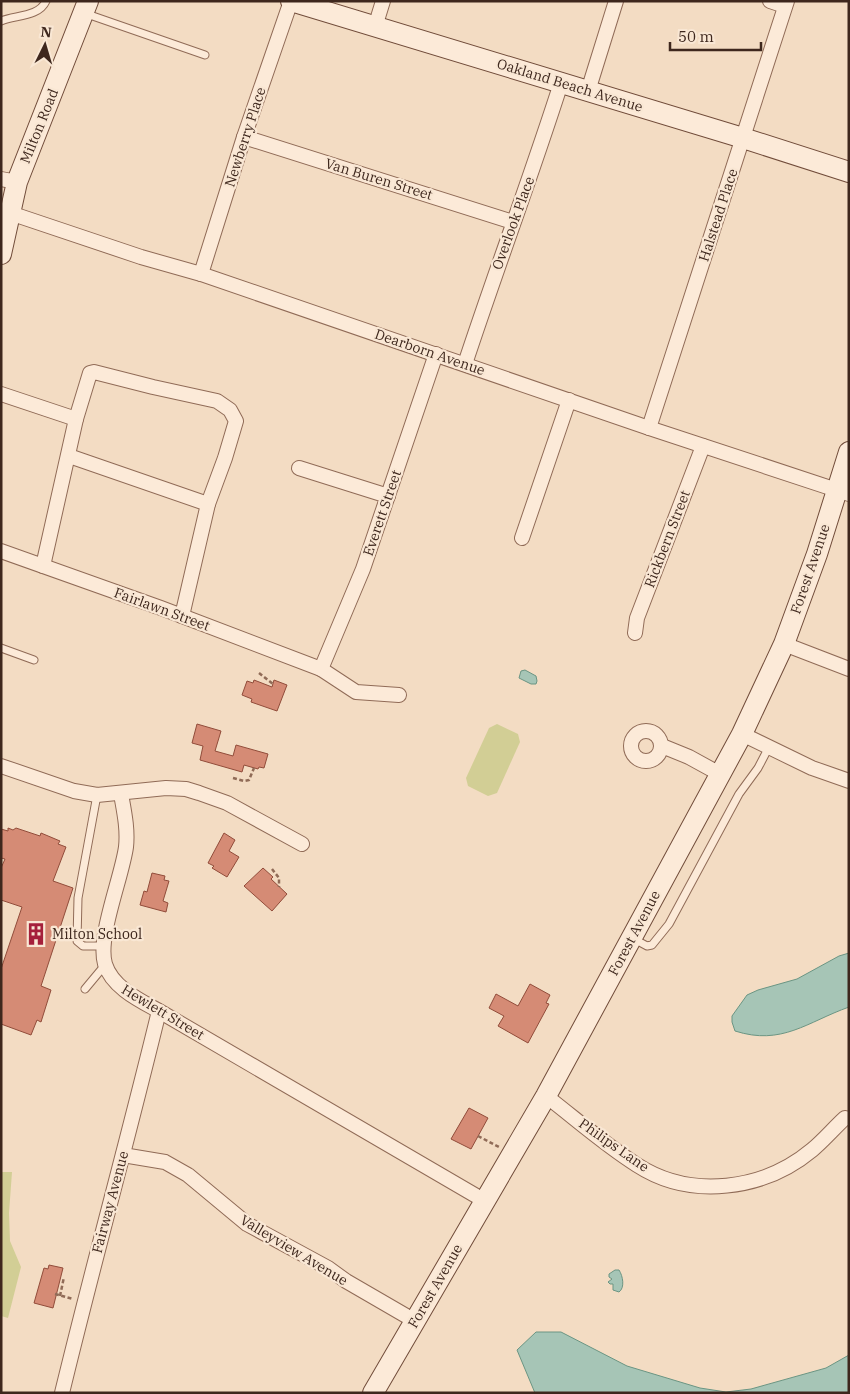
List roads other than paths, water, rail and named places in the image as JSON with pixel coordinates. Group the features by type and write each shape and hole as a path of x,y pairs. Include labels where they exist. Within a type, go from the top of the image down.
{"street":[{"name":"Oakland Beach Avenue","path":"291,1 561,82 849,172"},
{"name":"Newberry Place","path":"201,274 244,137 291,1"},
{"path":"375,27 383,1"},
{"path":"588,91 616,1"},
{"path":"770,1 786,4"},
{"name":"Halstead Place","path":"649,428 786,4"},
{"name":"Milton Road","path":"1,254 10,213 9,180 86,7"},
{"name":"Overlook Place","path":"465,364 561,82"},
{"name":"Van Buren Street","path":"244,137 513,222"},
{"name":"Dearborn Avenue","path":"10,213 201,274 649,428 843,492"},
{"name":"Everett Street","path":"321,669 363,569 436,354"},
{"path":"43,566 76,419 90,372 216,401 230,410 236,421 208,504 182,616"},
{"path":"1,394 76,419"},
{"path":"522,538 568,400"},
{"name":"Rickbern Street","path":"635,633 637,618 703,446"},
{"name":"Forest Avenue","path":"373,1393 546,1096 742,734 784,644 817,554 843,492 849,452"},
{"path":"69,456 208,504"},
{"path":"299,468 388,496"},
{"name":"Fairlawn Street","path":"1,551 182,616 321,669 356,692 400,695"},
{"path":"784,644 849,669"},
{"path":"742,734 812,768 849,781"},
{"path":"662,746 689,757 720,774"},
{"path":"1,766 74,791 96,795 166,788 186,789 227,803 302,844"},
{"name":"Hewlett Street","path":"121,794 126,826 126,847 103,946 105,965 117,984 159,1011 485,1201"},
{"name":"Fairway Avenue","path":"62,1393 159,1011"},
{"name":"Philips Lane","path":"546,1096 638,1166 675,1182 708,1187 744,1184 788,1166 812,1150 845,1118"},
{"name":"Valleyview Avenue","path":"123,1155 165,1162 188,1174 246,1224 328,1268 346,1281 415,1321"}],"lane":[{"path":"1,21 29,14 44,6 46,1"},
{"path":"86,7 205,55"},
{"path":"1,648 34,660"},
{"path":"631,938 647,946 652,945 669,924 740,794 758,768 769,747"},
{"path":"96,795 78,898 76,930 77,941 84,946 103,946"},
{"path":"85,989 105,965"}],"place":[{"name":"Milton School","path":"36,934"}]}
